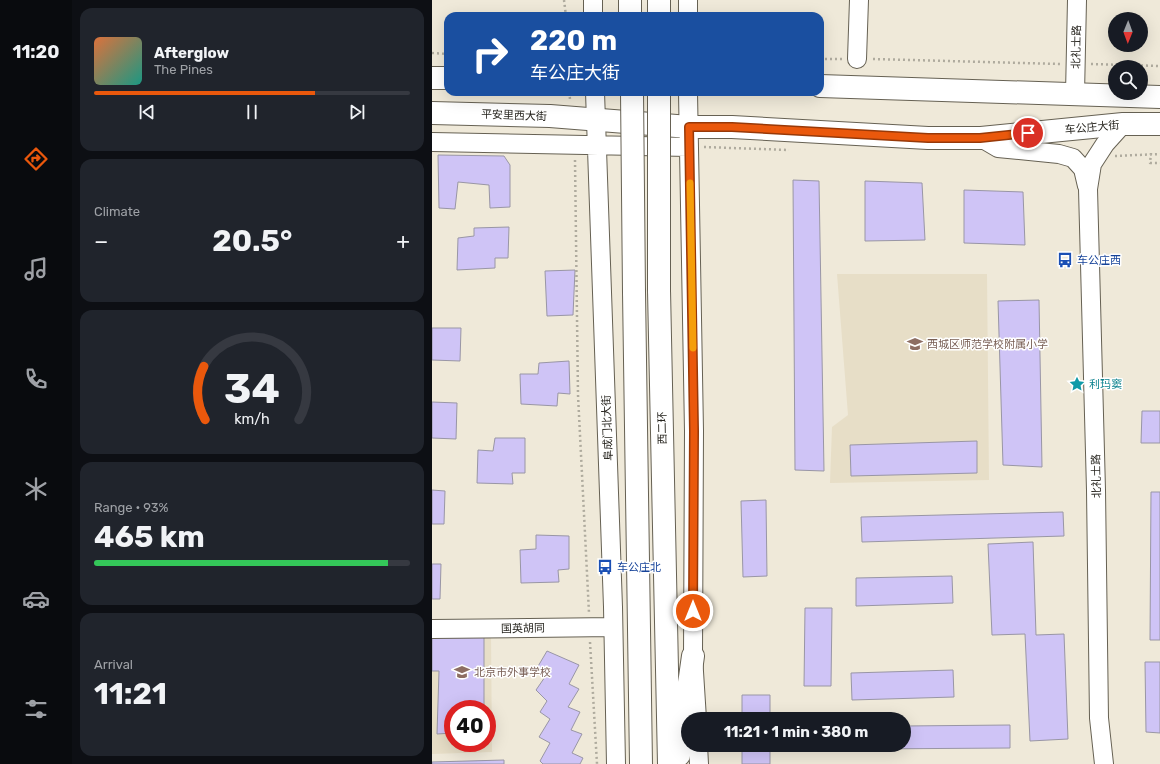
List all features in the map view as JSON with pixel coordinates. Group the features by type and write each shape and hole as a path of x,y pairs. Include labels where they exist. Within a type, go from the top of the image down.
{"main road":[{"path":"630,0 630,12"},
{"path":"659,0 659,12"},
{"path":"432,78 444,78"},
{"path":"824,86 1160,97"},
{"path":"632,96 641,764"},
{"name":"西二环","path":"659,96 659,290 669,764"},
{"name":"平安里西大街","path":"432,113 596,119 689,137"},
{"name":"车公庄大街","path":"689,137 732,127 928,138 980,138 1123,124 1160,124"},
{"path":"678,764 693,656"}],"street":[{"path":"593,0 593,12"},
{"path":"688,0 688,12"},
{"path":"857,59 859,0"},
{"name":"北礼士路","path":"1075,94 1077,0"},
{"name":"阜成门北大街","path":"595,96 613,627 616,764"},
{"path":"688,96 694,431 693,656 697,712"},
{"name":"北礼士路","path":"1104,764 1099,718 1096,490 1088,189 1092,164 1105,144 1123,124"},
{"path":"432,142 597,145 689,137"},
{"name":"北礼士路","path":"980,138 998,148 1059,154 1073,158 1083,168 1088,189"},
{"name":"国英胡同","path":"432,629 613,627"},
{"path":"698,752 699,764"}],"path":[{"path":"564,0 566,12"},
{"path":"432,53 444,54"},
{"path":"824,59 1160,66"},
{"path":"569,96 572,117"},
{"path":"575,144 578,395 597,764"},
{"path":"1151,154 1150,163 1160,163"}],"shaded area":[{"name":"西城区师范学校附属小学","path":"837,274 987,274 989,480 830,483 832,427 848,415"},
{"name":"北京市外事学校","path":"491,633 492,700 444,700 444,752 492,752 432,754 432,634"}],"building":[{"path":"438,155 504,156 510,165 510,207 490,208 489,185 458,182 455,209 439,208"},
{"path":"793,180 819,181 824,471 795,470"},
{"path":"865,181 922,183 925,240 865,241"},
{"path":"964,190 1023,192 1025,245 964,243"},
{"path":"509,227 508,258 495,258 495,268 457,270 458,238 474,236 474,228"},
{"path":"575,270 573,315 547,316 545,271"},
{"path":"1039,300 1042,467 1003,465 998,301"},
{"path":"432,328 461,328 460,361 432,360"},
{"path":"569,361 570,394 558,393 557,406 521,404 520,374 538,374 539,363"},
{"path":"432,402 457,403 456,439 432,438"},
{"path":"1142,411 1160,411 1160,443 1141,443"},
{"path":"495,438 525,438 525,473 512,473 513,484 477,483 478,450 493,451"},
{"path":"977,441 977,473 851,476 850,445"},
{"path":"432,490 445,491 444,524 432,524"},
{"path":"1151,492 1160,492 1160,640 1150,640"},
{"path":"766,500 767,576 743,577 741,501"},
{"path":"1063,512 1064,536 862,542 861,517"},
{"path":"536,535 569,536 569,569 558,570 559,582 521,583 520,550 536,549"},
{"path":"1033,542 1036,635 1064,634 1068,739 1030,741 1025,634 992,635 988,544"},
{"path":"432,564 441,564 440,599 432,599"},
{"path":"952,576 953,603 856,606 856,578"},
{"path":"805,608 832,608 831,686 804,686"},
{"path":"432,629 484,629 484,700 444,700 444,734 437,734 439,671 432,671"},
{"path":"547,651 579,665 569,684 579,689 568,707 580,712 571,730 582,734 572,753 583,758 580,764 543,764 540,761 550,743 539,737 550,719 540,712 547,701 536,690 547,674 537,668"},
{"path":"1145,662 1160,662 1160,733 1146,732"},
{"path":"953,670 954,697 852,700 851,673"},
{"path":"742,695 770,695 770,712 742,712"},
{"path":"1010,725 1010,748 911,749 911,726"},
{"path":"742,752 770,752 770,764 742,764"},
{"path":"504,760 504,764 432,764 432,762"}],"slow traffic":[{"path":"690,183 693,348"}],"place":[{"name":"车公庄西","path":"1065,260"},
{"name":"西城区师范学校附属小学","path":"915,344"},
{"name":"利玛窦","path":"1077,384"},
{"name":"车公庄北","path":"605,567"},
{"name":"北京市外事学校","path":"462,672"}],"route":[{"path":"693,611 694,431 689,127 732,127 928,138 980,138 1028,133"}]}
